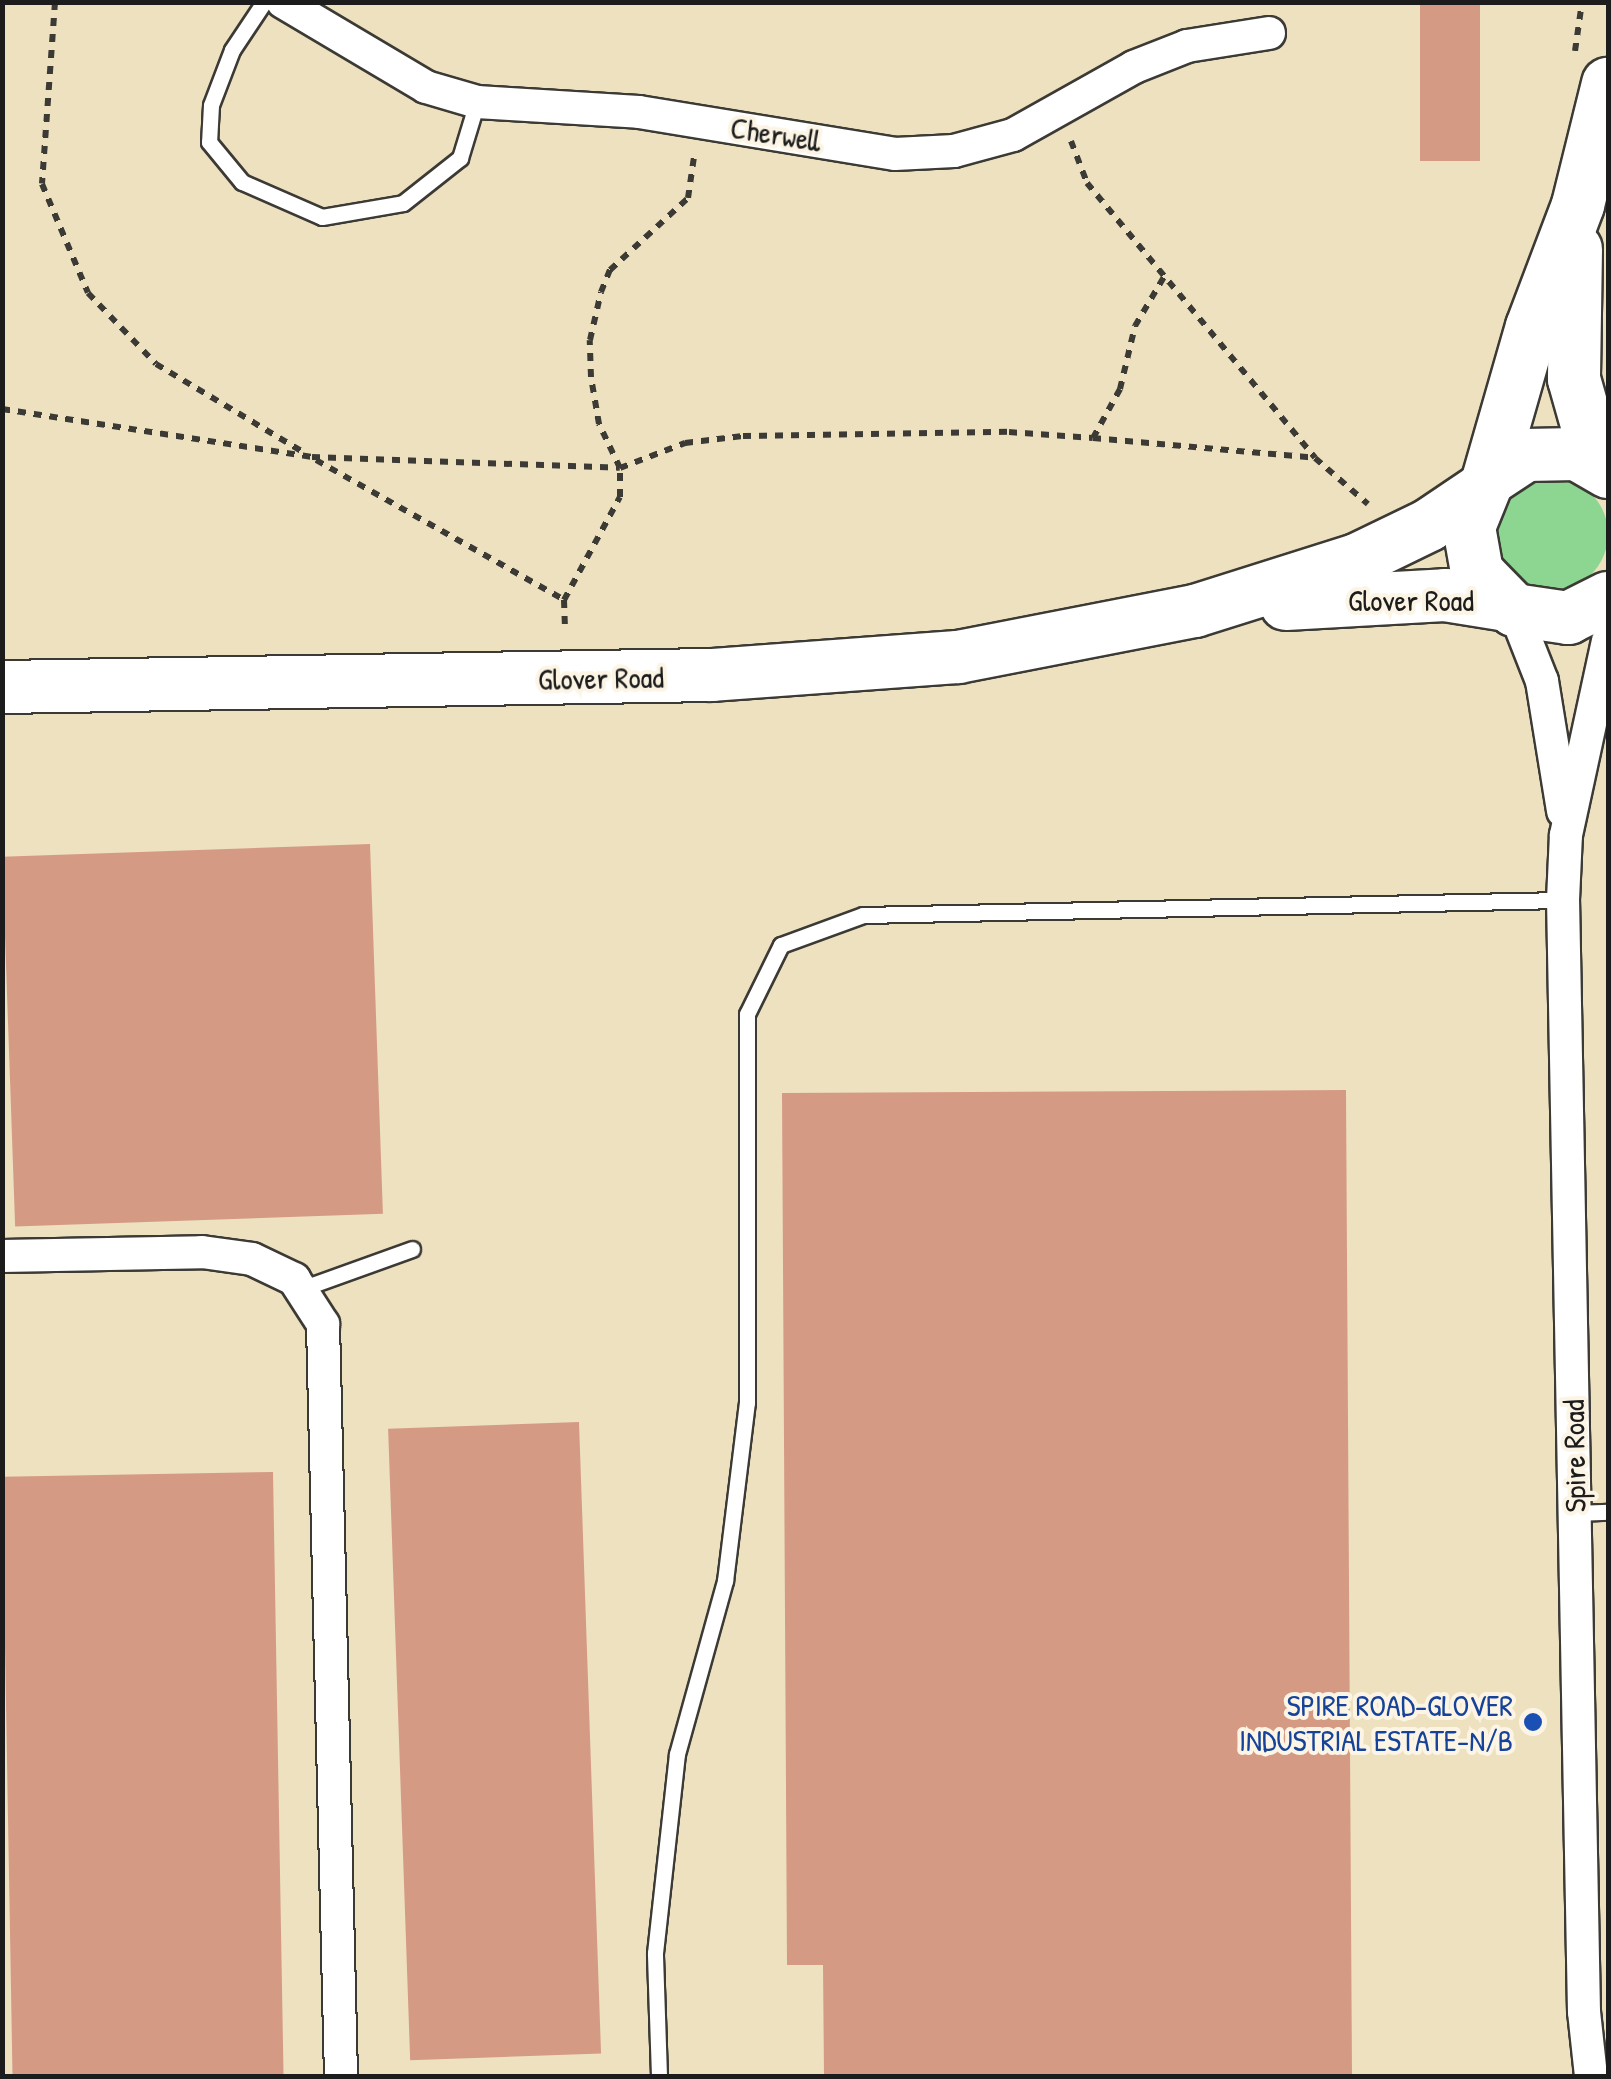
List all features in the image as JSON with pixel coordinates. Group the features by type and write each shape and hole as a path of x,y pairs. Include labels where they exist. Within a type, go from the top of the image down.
{"main road":[{"path":"1511,607 1476,572 1468,528 1485,485 1532,327 1578,206 1608,84"},
{"path":"1578,206 1574,369 1603,468"},
{"name":"Glover Road","path":"1195,611 1394,545 1526,455 1550,451 1603,468"},
{"name":"Glover Road","path":"2,687 566,679 872,666 958,656 1195,611 1410,595 1568,618 1608,598"}],"street":[{"name":"Cherwell","path":"284,2 426,87 478,102 699,121 894,154 954,152 1014,135 1134,66 1187,46 1269,33"},
{"name":"Spire Road","path":"1511,607 1542,681 1566,835"},
{"name":"Spire Road","path":"1590,2076 1596,2011 1575,1513 1563,900 1566,835 1608,640"},
{"path":"2,1256 202,1252 252,1258 294,1279 324,1324 342,2076"}],"lane":[{"path":"264,2 232,50 212,105 209,142 242,182 322,217 404,202 460,158 478,102"},
{"path":"659,2076 655,1953 677,1754 725,1580 746,1403 746,1014 780,945 863,915 1563,900"},
{"path":"301,1290 412,1249"},
{"path":"1575,1513 1608,1512"}],"path":[{"path":"54,2 42,184 88,293 156,364 564,600"},
{"path":"1060,112 1087,183 1315,458 1376,511"},
{"path":"566,679 564,600 620,497 620,468 600,424 592,376 597,308 610,270 688,198 699,121"},
{"path":"1094,438 1120,388 1135,326 1165,275"},
{"path":"2,409 312,457 620,468 685,443 743,436 1009,432 1315,458"}],"green space":[{"path":"1551,477 1573,482 1591,494 1603,512 1608,534 1603,556 1591,574 1573,586 1551,591 1529,586 1511,574 1499,556 1494,534 1499,512 1511,494 1529,482"}],"building":[{"path":"1420,2 1480,2 1480,161 1420,161"},
{"path":"370,844 383,1214 15,1227 2,857"},
{"path":"1346,1090 1352,2076 824,2076 823,1965 787,1965 782,1093"},
{"path":"579,1422 601,2054 410,2060 388,1429"},
{"path":"273,1472 284,2076 13,2076 2,1477"}],"place":[{"name":"SPIRE ROAD-GLOVER INDUSTRIAL ESTATE-N/B","path":"1533,1722"}]}
